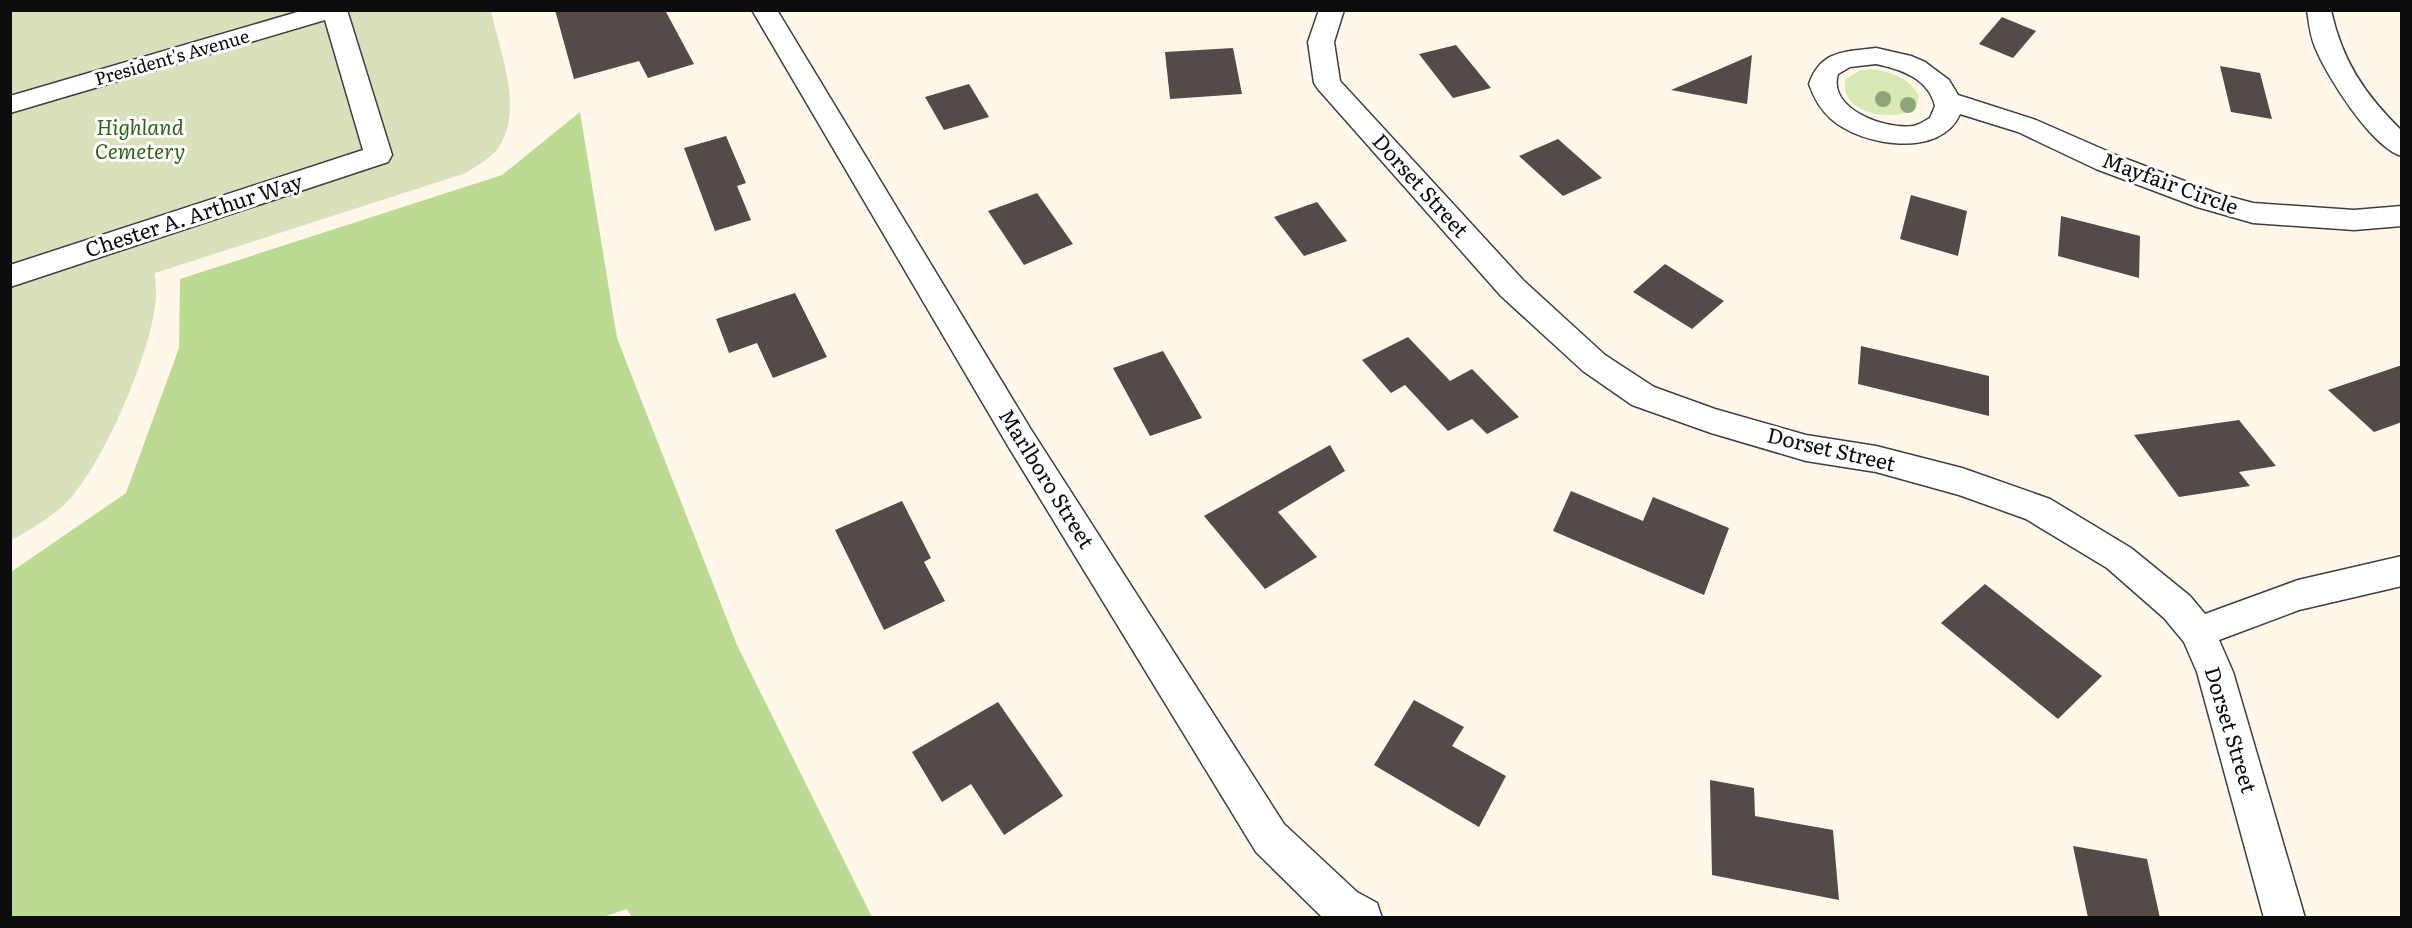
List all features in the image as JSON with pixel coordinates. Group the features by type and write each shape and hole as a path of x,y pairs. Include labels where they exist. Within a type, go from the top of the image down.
{"street":[{"name":"President's Avenue","path":"10,105 333,10"},
{"name":"Chester A. Arthur Way","path":"10,276 378,155 333,10"},
{"name":"Marlboro Street","path":"764,10 1019,437 1270,837 1342,907 1362,918"},
{"name":"Dorset Street","path":"1332,10 1322,42 1327,83 1512,288 1594,363 1643,396 1711,420 1806,448 1876,459 1962,482 2038,509 2119,558 2177,607 2198,632 2215,672 2285,918"},
{"path":"2319,10 2323,34 2340,72 2363,104 2402,147"},
{"name":"Mayfair Circle","path":"1949,101 2027,126 2106,162 2207,200 2253,213 2354,220 2402,216"},
{"path":"2198,632 2298,595 2402,571"}],"green space":[{"name":"Highland Cemetery","path":"11,11 491,11 508,80 510,115 506,132 496,151 466,173 155,273 156,296 146,345 124,406 94,464 79,488 64,505 24,534 11,540"},
{"path":"1872,69 1893,74 1905,80 1919,96 1916,109 1906,113 1882,115 1870,113 1851,101 1846,92 1845,80 1860,70"},
{"path":"580,112 617,338 737,645 872,917 632,918 627,909 600,918 11,917 11,572 126,493 179,348 180,279 502,175"}],"building":[{"path":"555,10 665,10 694,64 648,78 639,61 574,79"},
{"path":"2002,17 2036,31 2013,58 1979,44"},
{"path":"1456,45 1491,88 1453,98 1419,54"},
{"path":"1233,48 1242,94 1170,99 1165,52"},
{"path":"1752,55 1747,104 1671,90"},
{"path":"2220,66 2260,73 2272,119 2231,112"},
{"path":"969,84 989,117 944,130 925,97"},
{"path":"726,136 746,183 737,186 751,220 715,231 684,148"},
{"path":"1558,139 1602,178 1563,196 1519,156"},
{"path":"1037,193 1073,244 1024,265 988,211"},
{"path":"1911,195 1967,211 1958,256 1900,239"},
{"path":"1317,202 1347,241 1304,256 1274,217"},
{"path":"2061,216 2140,236 2139,278 2058,256"},
{"path":"1665,264 1724,301 1692,329 1633,292"},
{"path":"795,293 827,357 773,378 757,343 729,353 716,319"},
{"path":"1408,337 1450,381 1472,369 1519,417 1487,434 1472,419 1448,431 1405,385 1391,393 1362,360"},
{"path":"1861,346 1989,376 1989,416 1858,384"},
{"path":"1163,351 1202,418 1150,436 1113,368"},
{"path":"2402,365 2402,422 2374,432 2328,390"},
{"path":"2239,420 2276,466 2239,472 2250,486 2179,497 2134,435"},
{"path":"1330,445 1345,471 1278,512 1317,557 1265,589 1204,516"},
{"path":"1571,491 1643,521 1653,497 1729,528 1704,595 1553,531"},
{"path":"902,501 931,558 924,562 945,601 884,630 835,530"},
{"path":"1985,584 2102,676 2058,719 1941,623"},
{"path":"1414,700 1464,727 1452,746 1506,776 1479,827 1374,765"},
{"path":"998,702 1063,796 1004,835 971,784 942,802 912,752"},
{"path":"1710,780 1754,788 1755,816 1833,830 1839,900 1712,875"},
{"path":"2073,846 2147,859 2160,918 2088,918"}]}
